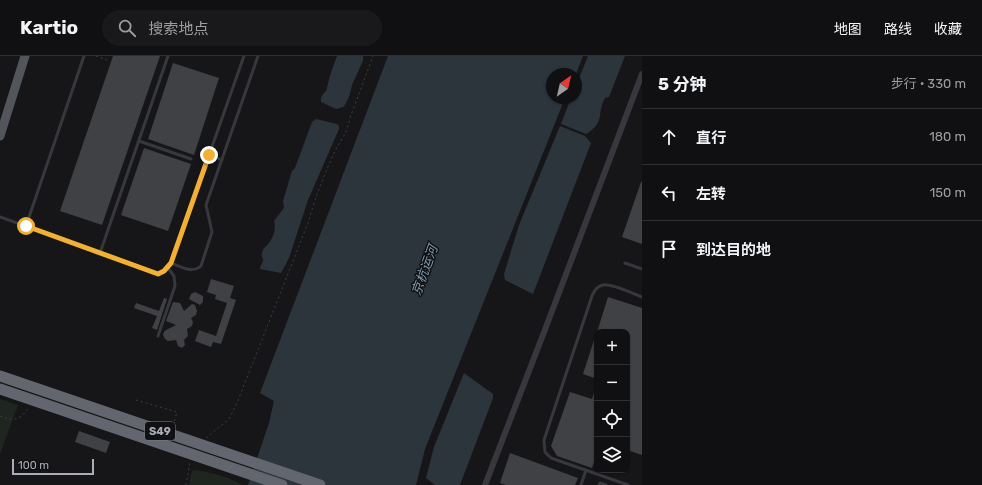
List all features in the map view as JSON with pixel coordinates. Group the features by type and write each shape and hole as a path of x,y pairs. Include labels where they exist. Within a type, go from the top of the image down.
{"highway":[{"name":"S49","path":"0,376 320,485"},
{"name":"S49","path":"0,389 282,485"}],"main road":[{"path":"0,136 25,56"}],"street":[{"path":"485,485 642,74"}],"lane":[{"path":"26,226 84,56"},
{"path":"100,253 168,56"},
{"path":"0,217 158,274 164,271 171,263 243,57 238,56"},
{"path":"171,263 193,270 200,266 212,232 206,205 258,56"},
{"path":"139,141 191,159"},
{"path":"209,155 222,160"},
{"path":"625,263 642,269"},
{"path":"158,336 175,286 174,276 168,268"},
{"path":"628,485 551,458 546,452 544,440 595,290 601,285 608,285 642,297"},
{"path":"581,485 586,470"},
{"path":"599,485 600,483 606,485"}],"path":[{"path":"96,56 108,60"},
{"path":"203,440 229,419 237,403 308,223 314,203 336,149 345,136 350,118 373,56"},
{"path":"136,400 177,412 173,427"},
{"path":"0,416 11,420 16,419 25,412 30,404"},
{"path":"186,485 191,458"}],"shaded area":[{"path":"0,399 18,405 0,454"},
{"path":"193,470 219,475 242,485 189,485"}],"water":[{"path":"337,56 363,56 363,61 345,105 336,109 321,102 321,99 326,90"},
{"name":"京杭运河","path":"388,56 583,56 578,68 546,68 546,104 563,104 425,449 416,485 248,485 269,423 274,401 260,393"},
{"path":"588,56 625,56 609,97 605,98 602,104 596,126 586,134 561,124 569,104 582,104 582,71"},
{"path":"316,119 337,124 339,129 308,200 289,258 281,273 260,269 263,261 263,250 271,240 274,232 274,221 284,208 283,201 292,171 295,168 312,122"},
{"path":"560,126 585,136 591,143 533,294 505,280 504,274 519,225"},
{"path":"464,373 493,394 493,398 460,485 435,485 426,478 434,447"}],"building":[{"path":"113,56 160,56 102,225 60,211"},
{"path":"173,63 219,78 194,155 148,139"},
{"path":"144,148 191,164 168,231 121,215"},
{"path":"642,182 642,244 622,237"},
{"path":"211,279 234,286 230,298 236,300 221,344 213,342 211,347 195,341 199,330 216,336 227,303 215,299 216,295 207,292"},
{"path":"195,292 203,296 203,302 200,305 189,299 191,294"},
{"path":"608,297 642,308 642,455 630,451 630,329 598,329"},
{"path":"164,298 167,299 157,330 152,328 157,316 134,308 136,303 159,311"},
{"path":"173,302 180,303 184,311 192,304 195,305 197,311 196,315 191,318 193,322 192,326 187,329 188,336 184,340 185,345 182,348 178,346 176,340 168,341 163,335 166,330 176,325 166,321"},
{"path":"594,340 594,378 583,374"},
{"path":"570,392 592,399 594,392 594,462 592,468 557,456 551,446"},
{"path":"79,431 110,442 106,453 75,442"},
{"path":"510,453 578,478 575,485 506,485 500,483"}],"route":[{"path":"26,226 158,274 168,268 171,263 209,155"}]}
